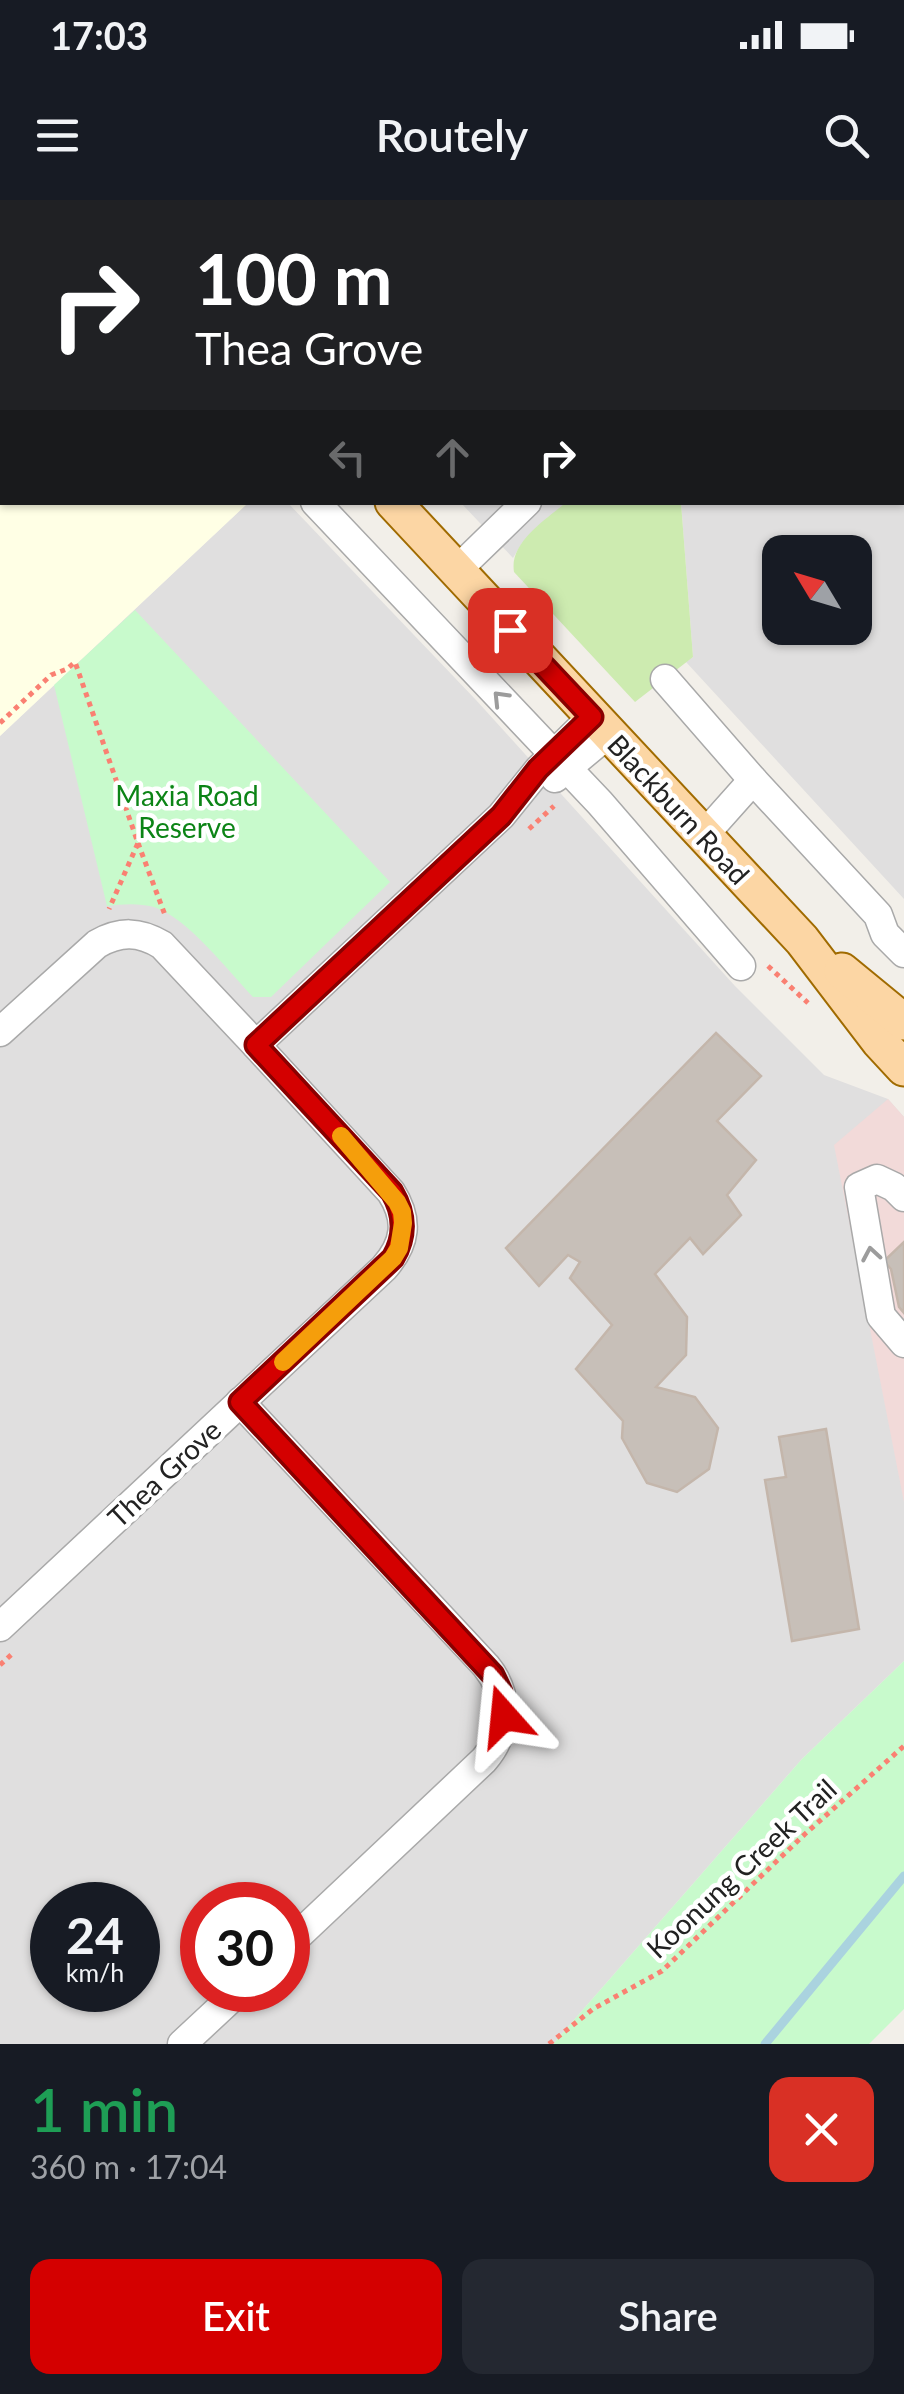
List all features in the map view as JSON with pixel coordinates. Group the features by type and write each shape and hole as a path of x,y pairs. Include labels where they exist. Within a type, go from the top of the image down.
{"main road":[{"name":"Blackburn Road","path":"396,505 802,940 904,1068"},
{"name":"Blackburn Road","path":"802,940 904,1022"}],"street":[{"path":"318,505 754,966"},
{"path":"456,571 524,505"},
{"path":"665,679 878,915 885,934 904,953"},
{"path":"256,1045 501,816 567,768 600,725"},
{"path":"704,836 753,780"},
{"name":"Thea Grove","path":"0,1032 97,944 109,937 144,936 162,945 392,1192 403,1223 399,1248 393,1258 0,1627"},
{"path":"904,1196 877,1179 859,1188 881,1316 904,1343"},
{"path":"240,1402 486,1666 498,1682 503,1703 498,1740 484,1760 310,1941"},
{"path":"182,2044 216,2012"}],"path":[{"path":"0,722 51,675 74,662 166,916 156,912"},
{"path":"526,832 567,768"},
{"path":"124,907 108,909 138,843"},
{"path":"754,966 819,1012"},
{"path":"0,1665 14,1652"},
{"name":"Koonung Creek Trail","path":"550,2044 593,2008 662,1971 804,1834 904,1746"}],"shaded area":[{"path":"0,505 246,505 0,736"},
{"path":"246,505 290,505 476,700 735,986 824,1075 888,1099 904,1117 904,1661 802,1759 553,2044 0,2044 0,736"},
{"path":"463,505 563,505 522,543 513,558"},
{"path":"681,505 904,505 904,899 686,662 693,657"},
{"path":"888,1099 904,1117 904,1502 834,1145"}],"green space":[{"path":"563,505 681,505 693,657 635,702 514,572 517,551 539,524"},
{"name":"Maxia Road Reserve","path":"135,610 390,882 271,997 253,997 193,933 167,913 143,905 107,906 54,685"},
{"path":"904,1661 904,2009 869,2044 553,2044 802,1759"}],"building":[{"path":"716,1033 761,1076 717,1121 756,1160 727,1195 741,1215 703,1254 690,1238 655,1274 687,1317 686,1355 656,1387 695,1397 718,1428 709,1469 677,1492 647,1483 622,1438 623,1421 576,1369 612,1325 570,1278 580,1262 568,1255 539,1286 506,1248"},
{"path":"904,1242 904,1313 899,1307 891,1269 884,1261"},
{"path":"826,1429 859,1629 792,1641 765,1480 786,1477 779,1437"}],"waterway":[{"path":"765,2044 904,1876"}],"slow traffic":[{"path":"283,1362 384,1268 399,1248 402,1212 392,1192 341,1136"}],"route":[{"path":"504,1716 501,1692 493,1675 240,1402 393,1258 399,1248 403,1223 392,1192 256,1045 501,816 538,769 592,717 510,630"}]}
